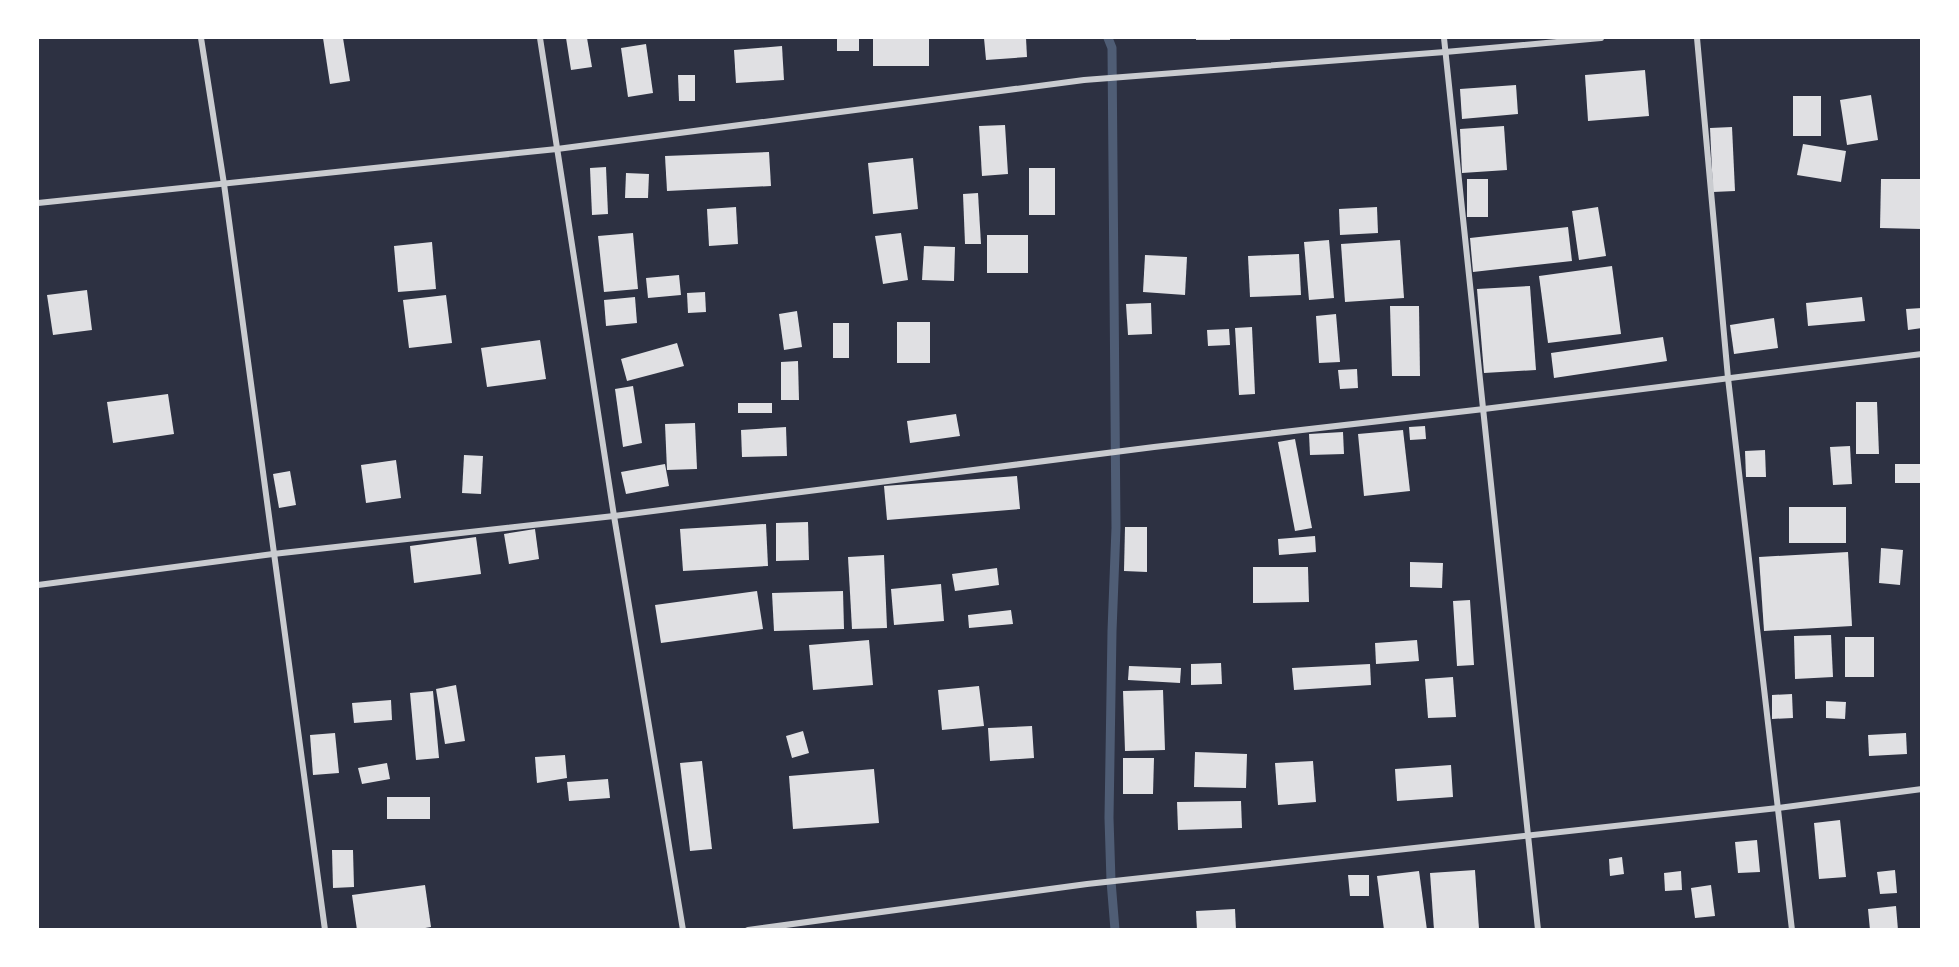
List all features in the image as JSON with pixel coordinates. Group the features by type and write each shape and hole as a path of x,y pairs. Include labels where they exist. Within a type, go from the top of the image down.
{"street":[{"path":"201,38 224,184 325,930"},
{"path":"540,38 614,516 683,930"},
{"path":"1444,38 1538,930"},
{"path":"38,203 557,149 1084,80 1601,38"},
{"path":"1697,38 1728,378 1792,930"},
{"path":"38,585 273,554 614,516 1154,447 1484,409 1922,354"},
{"path":"748,930 1087,884 1778,808 1922,789"}],"building":[{"path":"323,38 343,38 350,81 330,84"},
{"path":"566,38 587,38 592,67 571,70"},
{"path":"837,38 859,38 859,51 837,51"},
{"path":"873,38 929,38 929,66 873,66"},
{"path":"984,38 1026,38 1027,57 986,60"},
{"path":"1196,38 1230,38 1230,40 1196,40"},
{"path":"646,44 653,93 628,97 621,48"},
{"path":"782,46 784,80 736,83 734,50"},
{"path":"1645,70 1649,116 1588,121 1585,75"},
{"path":"678,75 695,75 695,101 679,101"},
{"path":"1516,85 1518,114 1462,119 1460,89"},
{"path":"1871,95 1878,140 1847,145 1840,100"},
{"path":"1793,96 1821,96 1821,136 1793,136"},
{"path":"1005,125 1008,174 982,176 979,126"},
{"path":"1504,126 1507,170 1462,173 1460,129"},
{"path":"1732,127 1735,191 1713,192 1710,128"},
{"path":"1803,144 1846,151 1841,182 1797,175"},
{"path":"769,152 771,186 667,191 665,156"},
{"path":"913,158 918,209 873,214 868,163"},
{"path":"606,167 608,214 592,215 590,168"},
{"path":"1029,168 1055,168 1055,215 1029,215"},
{"path":"626,173 649,174 648,198 625,198"},
{"path":"1467,179 1488,179 1488,217 1467,217"},
{"path":"1881,179 1922,179 1922,229 1880,228"},
{"path":"978,193 981,244 965,244 963,194"},
{"path":"736,207 738,244 709,246 707,209"},
{"path":"1377,207 1378,233 1340,235 1339,209"},
{"path":"1598,207 1606,256 1579,260 1572,211"},
{"path":"1568,227 1572,261 1473,272 1470,238"},
{"path":"633,233 638,289 604,292 598,236"},
{"path":"901,233 908,280 883,284 875,236"},
{"path":"987,235 1028,235 1028,273 987,273"},
{"path":"1329,240 1334,298 1309,300 1304,242"},
{"path":"1400,240 1404,298 1345,302 1341,244"},
{"path":"432,242 436,289 398,292 394,246"},
{"path":"924,246 955,247 954,281 922,280"},
{"path":"1299,254 1301,295 1250,297 1248,256"},
{"path":"1145,255 1187,257 1185,295 1143,292"},
{"path":"1612,266 1621,334 1548,343 1539,276"},
{"path":"679,275 681,295 648,298 646,278"},
{"path":"1530,286 1536,370 1484,373 1477,289"},
{"path":"87,290 92,330 53,335 47,295"},
{"path":"705,292 706,312 688,313 687,293"},
{"path":"446,295 452,343 409,348 403,300"},
{"path":"635,297 637,323 606,326 604,300"},
{"path":"1862,297 1865,321 1808,326 1806,303"},
{"path":"1151,303 1152,334 1128,335 1126,304"},
{"path":"1390,306 1419,306 1420,376 1392,376"},
{"path":"1922,308 1922,328 1908,330 1906,309"},
{"path":"797,311 802,347 784,350 779,314"},
{"path":"1336,314 1340,362 1319,363 1316,316"},
{"path":"1774,318 1778,348 1734,354 1730,325"},
{"path":"897,322 930,322 930,363 897,363"},
{"path":"833,323 849,323 849,358 833,358"},
{"path":"1252,327 1255,394 1239,395 1235,328"},
{"path":"1229,329 1230,345 1208,346 1207,330"},
{"path":"1663,337 1667,361 1554,378 1551,353"},
{"path":"540,340 546,379 487,387 481,348"},
{"path":"677,343 684,366 627,381 621,359"},
{"path":"798,361 799,400 781,400 781,362"},
{"path":"1357,369 1358,388 1340,389 1338,370"},
{"path":"633,386 642,443 623,447 615,389"},
{"path":"168,394 174,434 113,443 107,402"},
{"path":"1856,402 1877,402 1879,454 1856,454"},
{"path":"738,403 772,403 772,413 738,413"},
{"path":"956,414 960,436 910,443 907,421"},
{"path":"695,423 697,469 667,470 665,424"},
{"path":"1425,426 1426,439 1410,440 1409,427"},
{"path":"786,427 787,456 742,457 741,430"},
{"path":"1403,430 1410,491 1364,496 1358,434"},
{"path":"1343,432 1344,454 1310,455 1309,434"},
{"path":"1295,439 1312,528 1295,531 1278,442"},
{"path":"1850,446 1852,484 1833,485 1830,447"},
{"path":"1765,450 1766,477 1746,477 1745,451"},
{"path":"464,455 483,456 481,494 462,493"},
{"path":"396,460 401,498 366,503 361,465"},
{"path":"665,464 669,486 626,494 621,472"},
{"path":"1895,464 1922,464 1922,483 1895,483"},
{"path":"290,471 296,505 279,508 273,474"},
{"path":"1017,476 1020,509 887,520 884,486"},
{"path":"1789,507 1846,507 1846,543 1789,543"},
{"path":"808,522 809,560 776,561 776,523"},
{"path":"766,524 768,566 683,571 680,529"},
{"path":"1125,527 1147,527 1147,572 1124,571"},
{"path":"535,529 539,559 509,564 504,534"},
{"path":"1315,536 1316,552 1279,555 1278,539"},
{"path":"476,537 481,574 414,583 410,546"},
{"path":"1881,548 1903,550 1900,585 1879,583"},
{"path":"1848,552 1852,626 1764,631 1759,557"},
{"path":"884,555 887,628 852,629 848,557"},
{"path":"1410,562 1443,563 1442,588 1410,587"},
{"path":"1253,567 1308,567 1309,602 1253,603"},
{"path":"997,568 999,585 955,591 952,574"},
{"path":"941,584 944,621 894,625 891,589"},
{"path":"757,591 763,629 661,643 655,605"},
{"path":"843,591 844,629 774,631 772,593"},
{"path":"1470,600 1474,665 1457,666 1453,601"},
{"path":"1011,610 1013,624 969,628 968,615"},
{"path":"1831,635 1833,677 1795,679 1794,636"},
{"path":"1845,637 1874,637 1874,677 1845,677"},
{"path":"869,640 873,685 813,690 809,645"},
{"path":"1417,640 1419,661 1376,664 1375,643"},
{"path":"1221,663 1222,684 1191,685 1191,664"},
{"path":"1370,664 1371,685 1294,690 1292,668"},
{"path":"1129,666 1181,668 1180,683 1128,680"},
{"path":"1453,677 1456,717 1428,718 1425,679"},
{"path":"456,685 465,741 445,744 436,689"},
{"path":"979,686 984,726 942,730 938,690"},
{"path":"1163,690 1165,750 1125,751 1123,691"},
{"path":"433,691 439,758 416,760 410,693"},
{"path":"1792,694 1793,718 1772,719 1772,695"},
{"path":"391,700 392,720 354,723 352,703"},
{"path":"1826,701 1846,702 1845,719 1826,718"},
{"path":"1032,726 1034,758 990,761 988,728"},
{"path":"803,731 809,753 792,758 786,736"},
{"path":"335,733 339,773 313,775 310,735"},
{"path":"1906,733 1907,754 1869,756 1868,735"},
{"path":"1195,752 1247,754 1246,788 1194,787"},
{"path":"565,755 567,778 537,783 535,757"},
{"path":"1123,758 1154,758 1153,794 1123,794"},
{"path":"702,761 712,849 690,851 680,763"},
{"path":"1313,761 1316,802 1278,805 1275,763"},
{"path":"387,763 390,779 362,784 358,768"},
{"path":"1451,765 1453,797 1397,801 1395,769"},
{"path":"874,769 879,823 793,829 789,776"},
{"path":"608,779 610,798 569,801 567,782"},
{"path":"387,797 430,797 430,819 387,819"},
{"path":"1241,801 1242,828 1178,830 1177,802"},
{"path":"1840,820 1846,877 1819,879 1814,823"},
{"path":"1757,840 1760,872 1738,873 1735,842"},
{"path":"332,850 353,850 354,887 333,888"},
{"path":"1622,857 1624,874 1610,876 1609,859"},
{"path":"1475,870 1479,929 1434,930 1430,873"},
{"path":"1895,870 1897,893 1880,894 1877,872"},
{"path":"1419,871 1427,930 1384,930 1377,876"},
{"path":"1681,871 1682,890 1665,891 1664,873"},
{"path":"1348,875 1369,875 1369,896 1350,896"},
{"path":"425,885 431,927 414,930 357,930 352,895"},
{"path":"1711,885 1715,916 1695,918 1691,888"},
{"path":"1896,906 1898,930 1870,930 1868,909"},
{"path":"1235,909 1236,930 1197,930 1196,911"}],"waterway":[{"path":"1108,38 1112,48 1116,528 1109,818 1115,930"}]}
